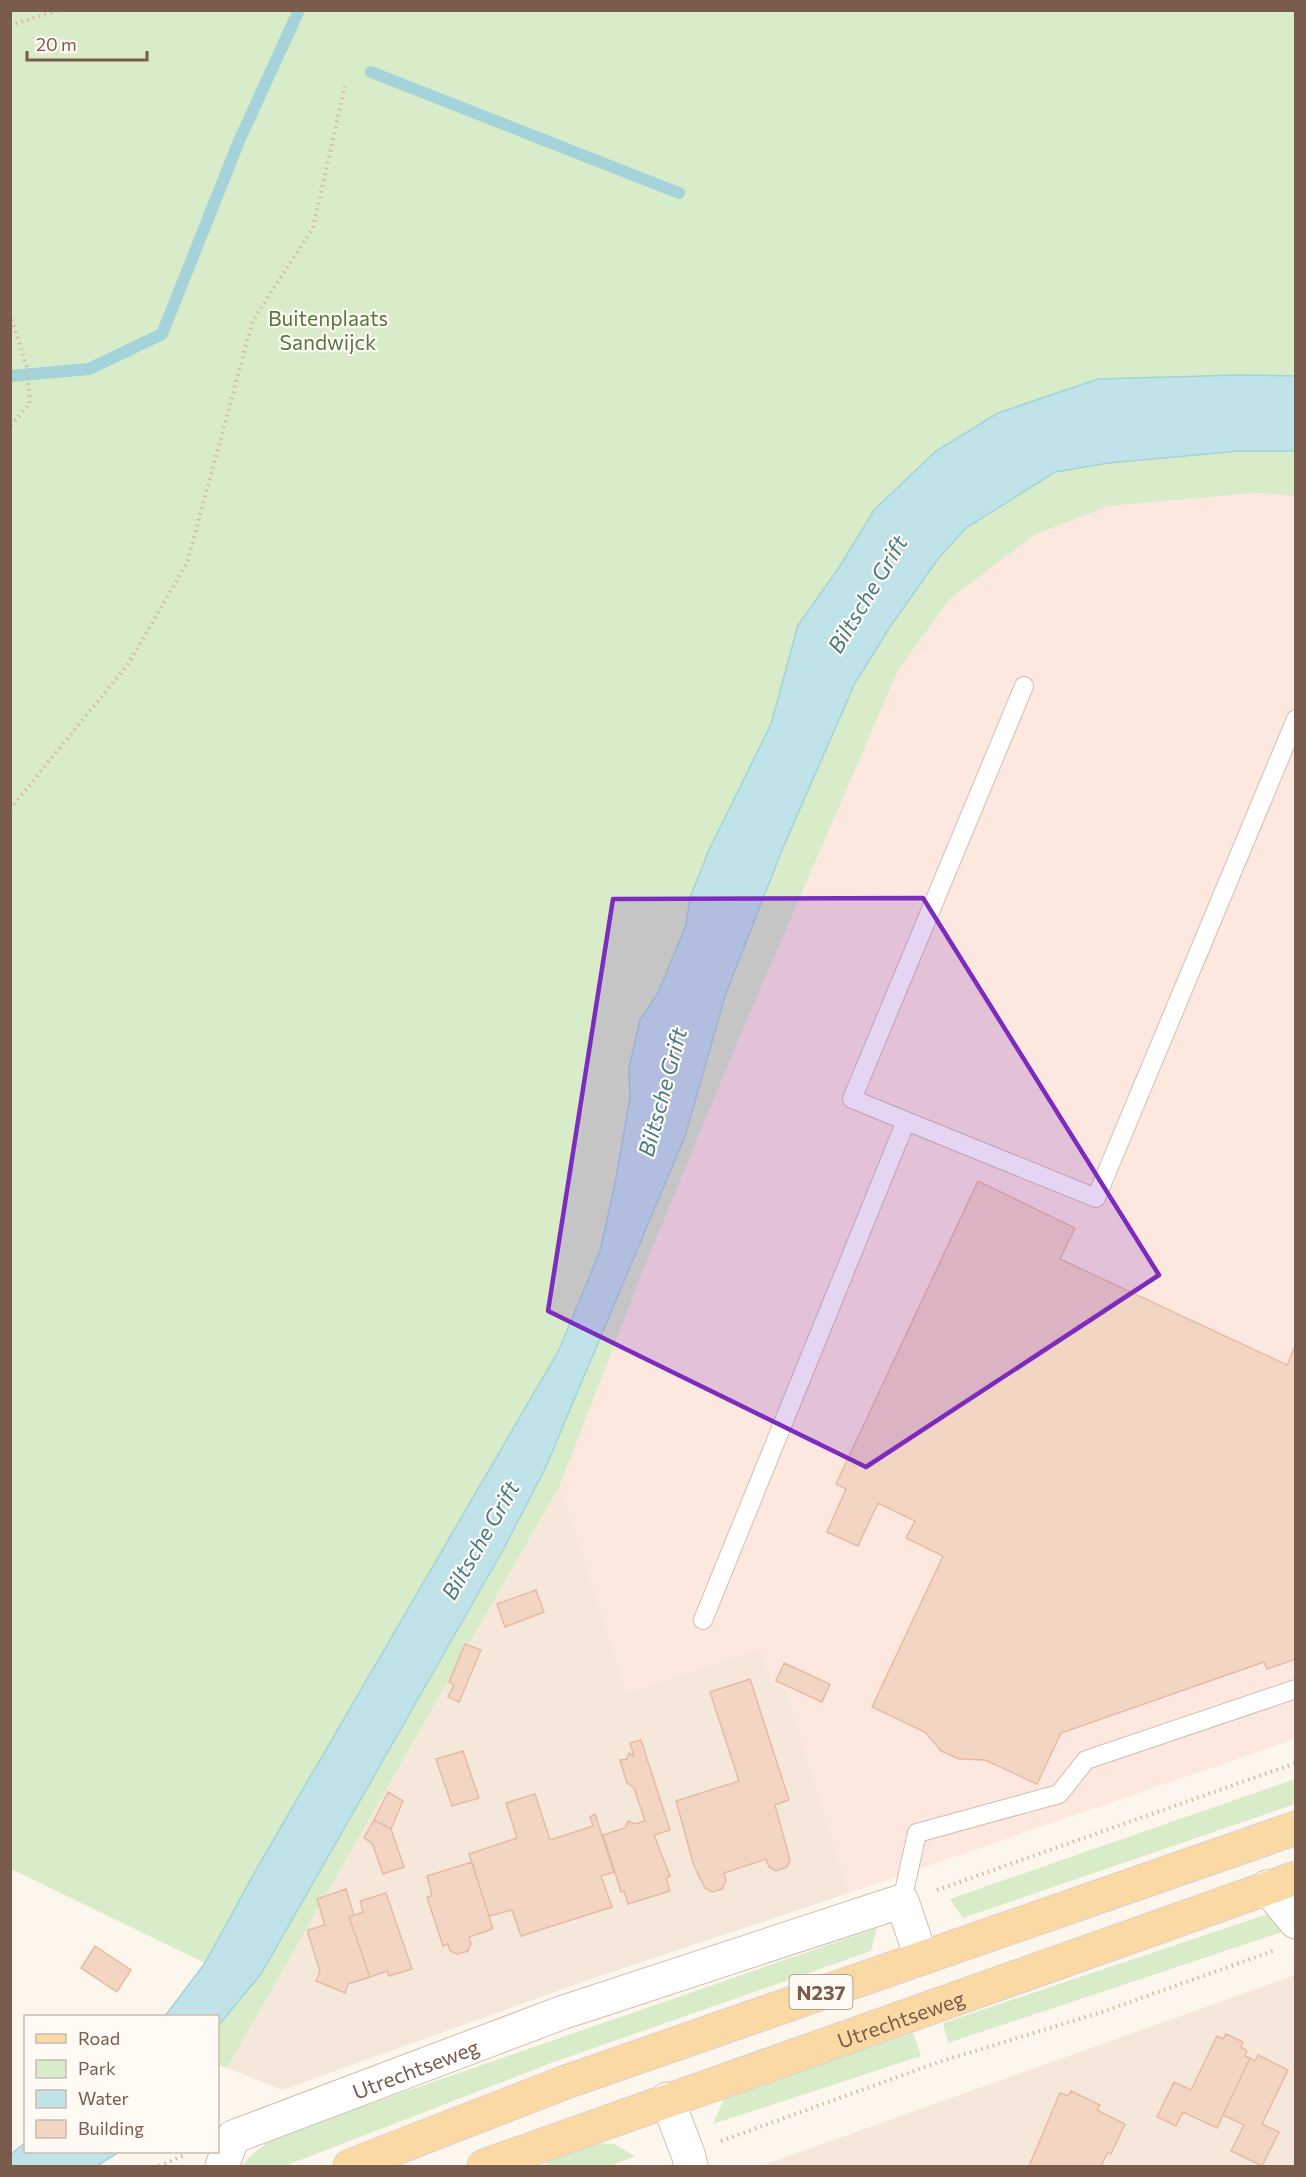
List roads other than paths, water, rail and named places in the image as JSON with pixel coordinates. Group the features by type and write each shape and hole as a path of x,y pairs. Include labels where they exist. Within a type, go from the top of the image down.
{"main road":[{"name":"N237","path":"350,2166 566,2082 1296,1828"},
{"name":"Utrechtseweg","path":"484,2166 532,2157 667,2099 1282,1882"}],"street":[{"name":"Utrechtseweg","path":"1282,1882 1296,1922"},
{"path":"902,1901 921,1957"},
{"name":"Utrechtseweg","path":"222,2166 233,2137 561,2013 902,1901"},
{"path":"667,2099 690,2160"}],"lane":[{"path":"1024,686 852,1099 1096,1198 1296,719"},
{"path":"703,1620 906,1121"},
{"path":"902,1901 917,1833 1059,1794 1086,1760 1296,1689"}],"water":[{"name":"Biltsche Grift","path":"1239,375 1295,376 1295,451 1239,451 1109,463 1055,472 966,528 938,559 892,624 855,683 782,850 726,993 685,1136 545,1469 503,1550 261,1974 219,2025 219,2015 166,2015 205,1963 257,1868 559,1350 600,1251 615,1184 630,1098 629,1068 640,1020 658,993 686,925 690,898 708,852 771,724 798,625 840,566 874,510 936,451 998,413 1098,379"},
{"path":"24,2144 24,2153 117,2153 97,2166 11,2166 11,2154"}],"waterway":[{"path":"10,376 89,369 162,334 239,141 299,10"},
{"path":"371,72 679,193"}],"park label":[{"name":"Buitenplaats Sandwijck","path":"328,329"}]}
